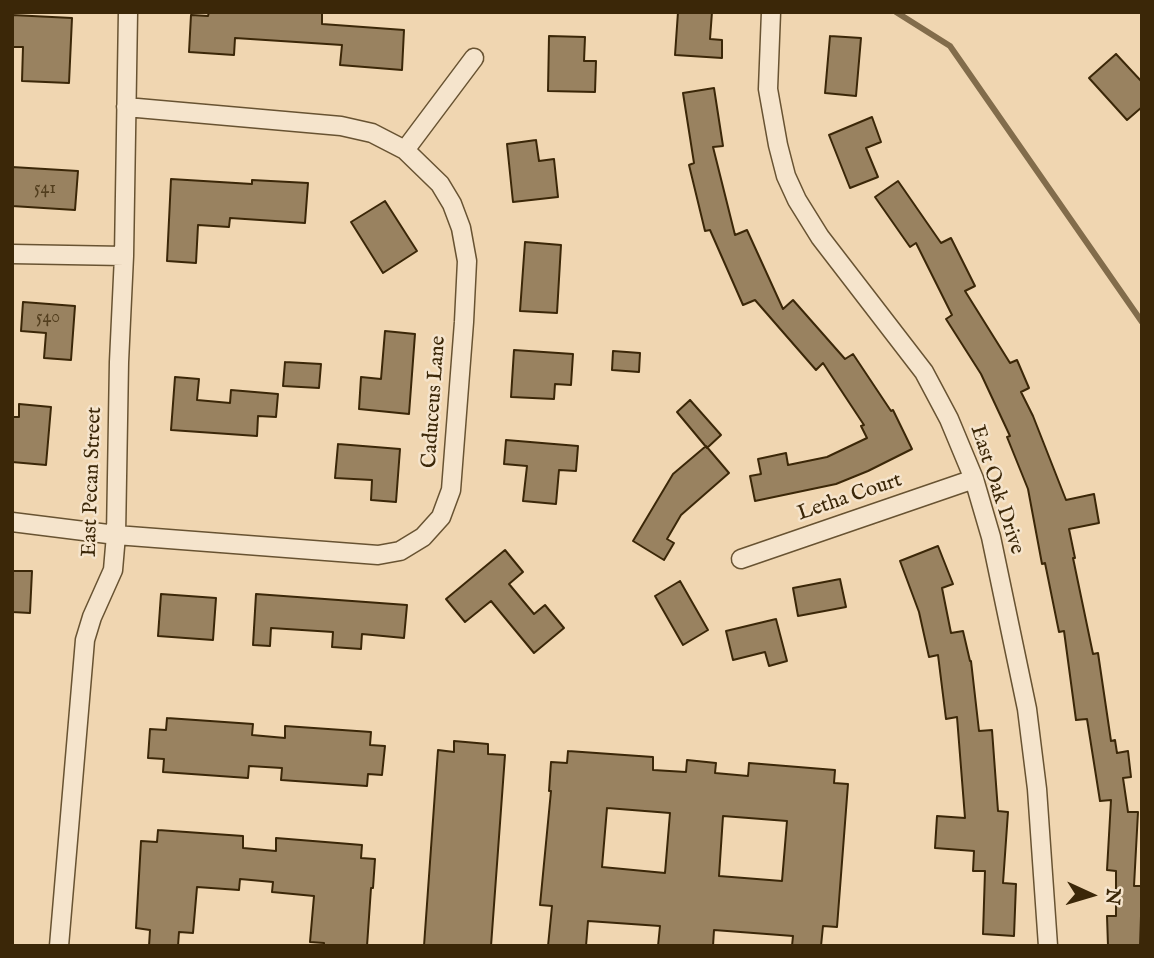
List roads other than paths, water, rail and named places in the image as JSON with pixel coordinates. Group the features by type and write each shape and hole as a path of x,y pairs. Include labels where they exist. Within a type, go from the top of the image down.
{"street":[{"name":"East Pecan Street","path":"59,946 85,640 113,570 116,535 128,12"},
{"name":"East Oak Drive","path":"771,12 768,89 786,176 820,237 924,372 950,419 974,480 991,537 1027,709 1037,789 1048,946"},
{"path":"405,150 474,58"},
{"name":"Caduceus Lane","path":"12,522 116,535 379,555 400,551 423,537 441,517 451,489 467,261 461,228 452,204 440,184 405,150 372,133 341,126 125,107"},
{"path":"12,254 124,256"},
{"name":"Letha Court","path":"741,559 974,480"}],"waterway":[{"path":"896,12 950,46 1142,322"}]}
